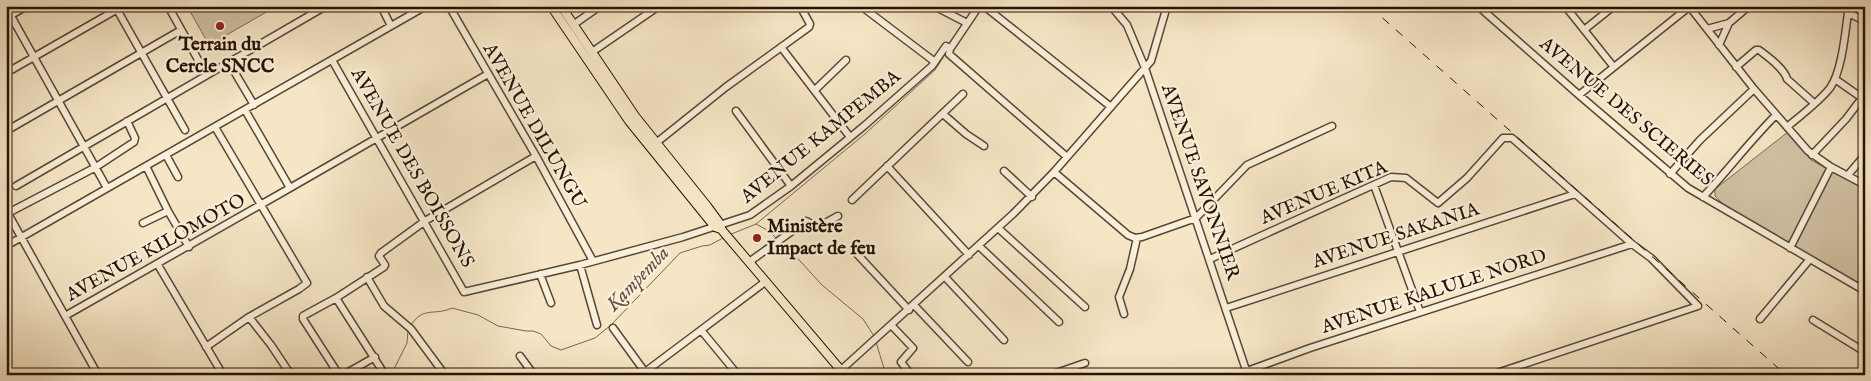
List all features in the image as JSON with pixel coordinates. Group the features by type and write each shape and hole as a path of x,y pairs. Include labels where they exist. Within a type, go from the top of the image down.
{"main road":[{"path":"551,6 632,119 765,282 843,372"},
{"path":"561,6 592,52 632,119 656,143 722,230"}],"street":[{"path":"27,6 9,17 35,57 107,188"},
{"path":"168,6 206,74"},
{"path":"16,186 228,61 326,6"},
{"path":"381,6 391,26"},
{"path":"6,246 426,6"},
{"name":"AVENUE DILUNGU","path":"449,6 536,156 593,261"},
{"path":"573,25 600,6"},
{"path":"592,52 659,6"},
{"path":"656,143 726,87 809,27 809,22 800,6"},
{"path":"861,6 935,62"},
{"path":"934,6 965,22"},
{"name":"AVENUE KAMPEMBA","path":"464,292 722,230 750,215 791,186 949,50 965,22 979,6"},
{"path":"984,6 1111,107"},
{"name":"AVENUE SAVONNIER","path":"1111,6 1127,25 1145,68 1247,373"},
{"path":"843,372 875,340 1032,197 1145,68 1153,56 1167,6"},
{"name":"AVENUE DES SCIERIES","path":"1478,6 1670,174 1703,197 1865,291"},
{"path":"1565,6 1613,66"},
{"path":"1584,30 1614,6"},
{"path":"1579,95 1689,6 1754,89 1812,155 1865,184"},
{"path":"1707,29 1729,23 1749,6"},
{"path":"6,74 118,7 184,130"},
{"path":"1787,127 1829,89 1834,79 1845,41 1848,14 1865,21"},
{"path":"1719,45 1729,23"},
{"path":"6,131 181,30"},
{"path":"781,47 816,90 850,137"},
{"path":"949,50 1067,157"},
{"path":"1736,67 1756,50 1759,50 1773,61 1787,79 1814,103"},
{"name":"AVENUE DES BOISSONS","path":"332,60 464,292"},
{"path":"816,90 846,60"},
{"path":"228,61 254,105"},
{"path":"377,138 488,74"},
{"path":"1812,155 1864,97 1834,79"},
{"path":"1670,174 1700,140 1754,89"},
{"path":"852,200 963,94"},
{"path":"245,110 290,188"},
{"path":"736,111 791,186"},
{"path":"944,114 966,134 984,146"},
{"path":"1703,197 1734,163 1755,136 1776,115"},
{"path":"98,375 7,211 96,167 135,140 127,121"},
{"path":"1054,172 1125,233 1137,238 1196,218 1247,165 1332,126"},
{"path":"206,347 307,283 215,127"},
{"name":"AVENUE KITA","path":"1210,259 1392,178 1406,178 1438,203 1467,178 1503,138 1508,136 1575,194"},
{"name":"AVENUE KILOMOTO","path":"65,316 158,265 377,138"},
{"path":"166,155 178,177"},
{"path":"1848,175 1865,155"},
{"path":"339,375 302,318 385,266 379,255 396,241 425,221 536,156"},
{"path":"146,166 168,211 189,247"},
{"path":"887,166 969,255"},
{"path":"1790,248 1831,167"},
{"path":"1004,171 1032,197"},
{"path":"1374,185 1420,312"},
{"path":"1492,375 1696,308 1698,304 1651,258 1632,244 1575,194"},
{"name":"AVENUE SAKANIA","path":"1226,308 1575,194"},
{"path":"143,223 168,211"},
{"path":"749,262 806,221 818,227 838,216"},
{"path":"998,228 1086,307"},
{"path":"1124,314 1119,297 1130,269 1137,238"},
{"name":"AVENUE KALULE NORD","path":"1247,373 1310,348 1632,244"},
{"path":"979,246 1059,322"},
{"path":"857,254 968,362"},
{"path":"1760,319 1810,260"},
{"path":"158,265 223,375"},
{"path":"580,265 597,325"},
{"path":"540,274 551,303"},
{"path":"367,277 384,306 411,329 445,375"},
{"path":"944,277 1004,340"},
{"path":"613,328 643,373 765,282"},
{"path":"336,298 385,375"},
{"path":"249,318 291,375"},
{"path":"1813,320 1865,352"},
{"path":"892,326 913,348 901,362 911,375"},
{"path":"701,330 738,375"},
{"path":"520,356 534,375"},
{"path":"343,375 375,358"},
{"path":"1050,375 1085,363"}],"shaded area":[{"name":"Terrain du Cercle SNCC","path":"187,6 277,6 209,45"},
{"path":"1788,132 1811,160 1865,189 1865,287 1729,210 1715,196 1715,189"}],"waterway":[{"name":"Kampemba","path":"729,235 756,224 866,133 935,70 946,53"},
{"path":"756,224 769,231 777,239"},
{"name":"Kampemba","path":"411,325 420,315 452,308 478,315 498,326 541,334 551,346 561,350 595,338 611,325 680,253 710,245 723,238"},
{"path":"779,243 784,249 790,250 822,285 863,319 874,336"},
{"name":"Kampemba","path":"391,375 407,343 408,331"},
{"path":"876,342 886,375"}],"railway":[{"path":"1369,6 1786,375"}],"place":[{"name":"Terrain du Cercle SNCC","path":"220,26"},
{"name":"Ministère Impact de feu","path":"757,238"}]}
